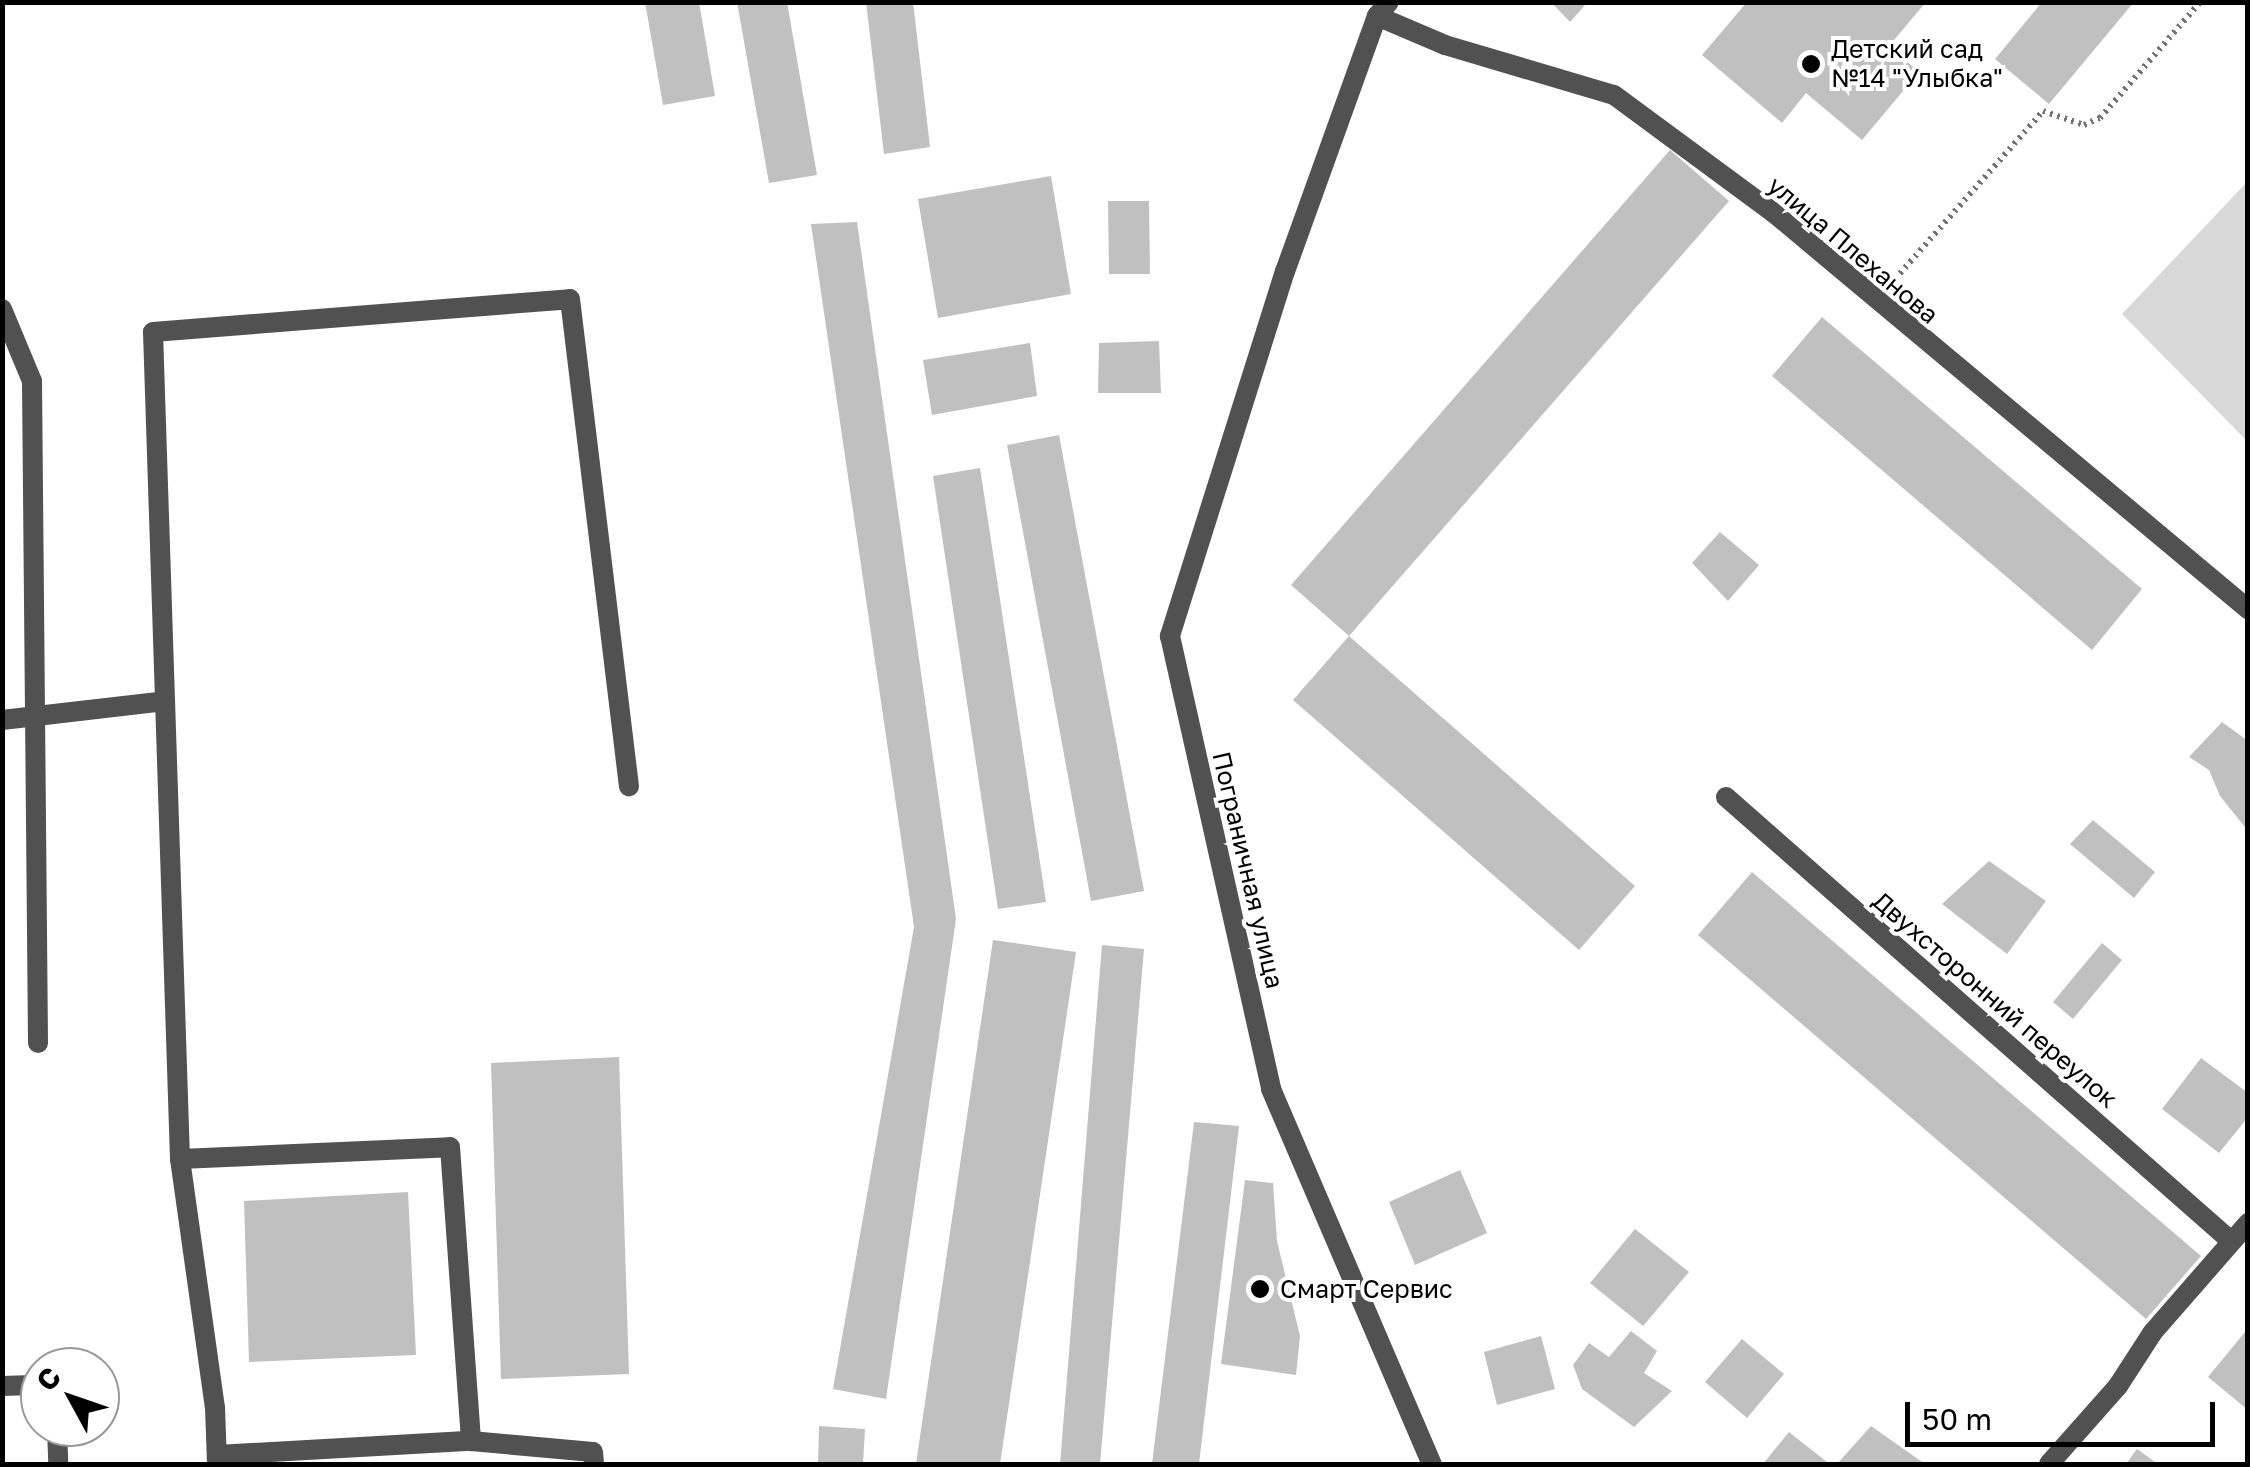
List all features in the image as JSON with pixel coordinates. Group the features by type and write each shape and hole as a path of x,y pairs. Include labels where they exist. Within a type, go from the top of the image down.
{"street":[{"name":"улица Плеханова","path":"1383,9 1446,44 1614,95 1774,213 2248,609"},
{"name":"Пограничная улица","path":"1383,9 1285,271 1170,636 1271,1089 1432,1464"},
{"path":"594,1464 593,1452 471,1441 217,1460 215,1408 180,1159 153,332 570,299 629,786"},
{"path":"2,309 32,382 38,1044"},
{"path":"2,720 165,701"},
{"name":"Двухсторонний переулок","path":"1726,797 2231,1242"},
{"path":"180,1159 450,1146 471,1441"},
{"path":"2049,1464 2118,1386 2153,1332 2248,1224"}],"path":[{"path":"1879,302 1899,273 2043,111 2084,125 2100,118 2200,2"}],"shaded area":[{"path":"2247,182 2247,441 2122,314"}],"building":[{"path":"645,2 699,2 715,96 663,105"},
{"path":"737,2 787,2 817,175 769,183"},
{"path":"866,2 913,2 930,147 884,154"},
{"path":"1551,2 1588,2 1570,22"},
{"name":"Детский сад №14 \"Улыбка\"","path":"1747,2 1926,2 1889,46 1919,72 1862,140 1806,93 1782,123 1702,55"},
{"name":"Детский сад №14 \"Улыбка\"","path":"2042,2 2134,2 2049,104 1995,59"},
{"path":"1670,150 1729,201 1349,636 1291,585"},
{"path":"1051,176 1071,294 938,318 918,199"},
{"path":"1108,201 1149,201 1150,274 1109,274"},
{"path":"857,222 956,919 886,1399 833,1389 914,927 811,224"},
{"path":"1822,317 2142,589 2092,650 1772,376"},
{"path":"1159,341 1161,393 1098,393 1099,343"},
{"path":"1030,343 1037,396 932,415 923,360"},
{"path":"1059,435 1144,891 1091,901 1007,445"},
{"path":"980,468 1046,902 998,909 933,476"},
{"path":"1720,532 1759,565 1728,601 1692,563"},
{"path":"1349,636 1635,886 1579,950 1293,700"},
{"path":"2222,722 2248,741 2248,831 2220,796 2209,770 2189,757"},
{"path":"2093,820 2155,872 2134,898 2070,844"},
{"path":"1989,861 2046,901 2007,954 1942,904"},
{"path":"1752,872 2201,1256 2146,1319 1698,935"},
{"path":"993,940 1076,952 1000,1464 916,1464"},
{"path":"2102,943 2122,960 2073,1019 2053,1002"},
{"path":"1102,945 1144,949 1100,1464 1060,1464"},
{"path":"619,1057 629,1374 501,1379 491,1063"},
{"path":"2201,1058 2248,1093 2248,1117 2219,1153 2162,1109"},
{"path":"1194,1122 1239,1126 1199,1464 1152,1464"},
{"path":"1460,1170 1487,1233 1415,1265 1389,1202"},
{"name":"Смарт Сервис","path":"1245,1180 1273,1183 1277,1241 1300,1336 1296,1375 1221,1364"},
{"path":"408,1192 416,1355 249,1362 244,1201"},
{"path":"1635,1229 1689,1272 1643,1326 1590,1283"},
{"path":"1631,1331 1657,1351 1644,1373 1672,1391 1634,1427 1582,1389 1573,1365 1589,1343 1609,1357"},
{"path":"2245,1332 2248,1335 2248,1410 2208,1377"},
{"path":"1541,1336 1555,1389 1497,1405 1484,1352"},
{"path":"1742,1339 1784,1374 1747,1418 1705,1382"},
{"path":"819,1426 865,1429 863,1464 818,1464"},
{"path":"1871,1426 1925,1464 1837,1464"},
{"path":"1789,1432 1827,1462 1763,1464"},
{"path":"2137,1449 2158,1464 2126,1464"}],"place":[{"name":"Детский сад №14 \"Улыбка\"","path":"1811,64"},
{"name":"Смарт Сервис","path":"1260,1289"}]}
